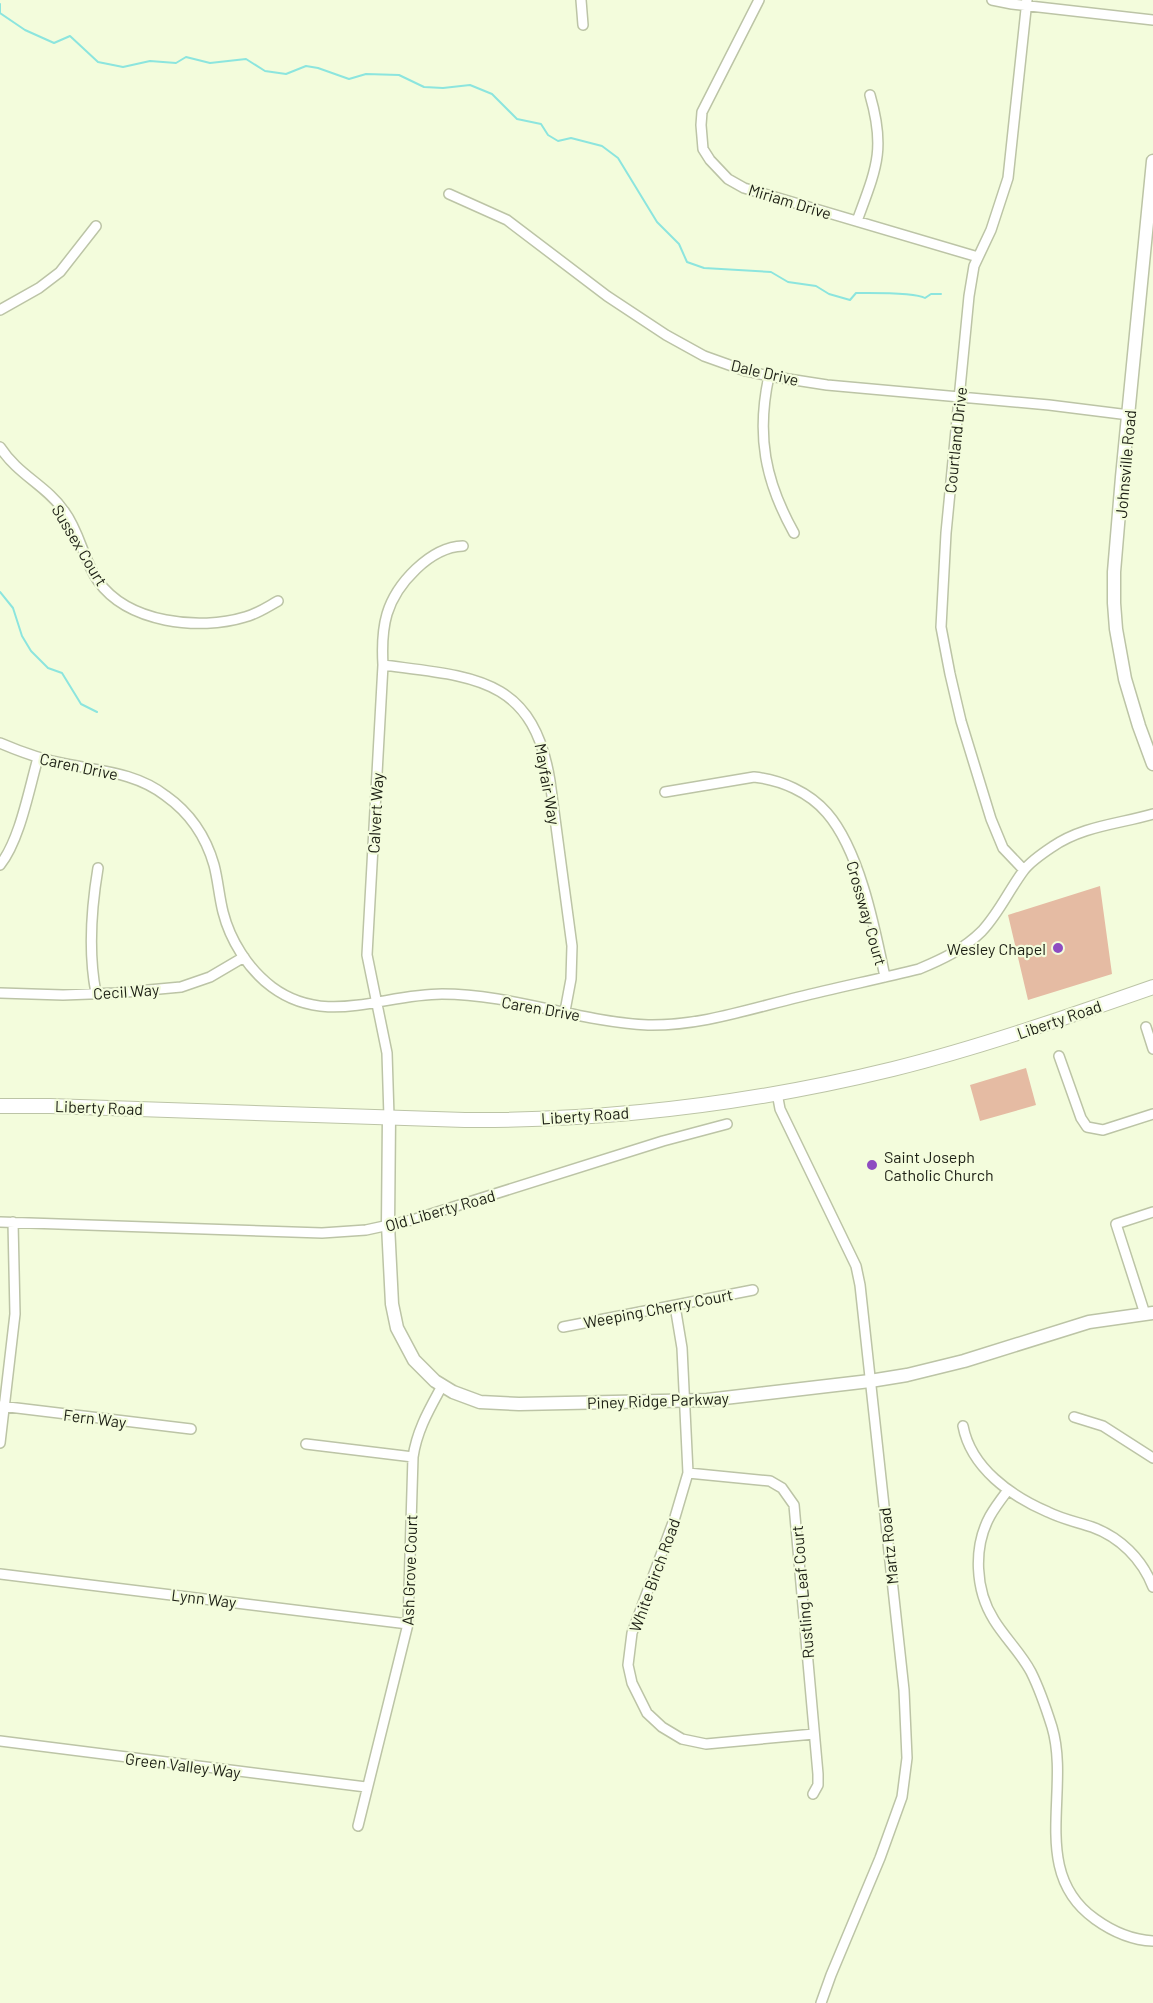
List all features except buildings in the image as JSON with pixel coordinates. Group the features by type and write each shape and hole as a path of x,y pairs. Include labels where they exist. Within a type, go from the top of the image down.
{"main road":[{"name":"Liberty Road","path":"0,1106 506,1120 679,1107 777,1093 876,1073 1012,1036 1153,987"}],"street":[{"path":"581,0 583,25"},
{"name":"Miriam Drive","path":"759,0 702,112 703,149 719,172 744,188 978,257"},
{"path":"992,0 1027,2 1153,20"},
{"name":"Courtland Drive","path":"1024,870 1003,849 991,819 961,721 941,627 946,533 970,289 978,257 991,230 1008,178 1027,2"},
{"path":"857,221 874,176 878,158 876,122 870,95"},
{"name":"Johnsville Road","path":"1153,160 1114,572 1116,629 1131,700 1153,764"},
{"name":"Dale Drive","path":"449,194 507,220 608,296 666,335 704,356 746,371 849,388 1049,405 1129,415"},
{"path":"0,310 39,288 60,272 96,226"},
{"path":"769,376 762,412 764,452 772,484 794,533"},
{"name":"Sussex Court","path":"0,447 6,457 24,475 64,510 87,563 99,582 114,597 130,608 146,616 206,624 247,617 278,601"},
{"name":"Calvert Way","path":"389,1118 387,1053 368,967 367,945 383,665 381,645 386,616 399,591 428,560 448,549 463,546"},
{"name":"Mayfair Way","path":"383,665 446,674 486,684 517,705 528,717 540,737 550,781 572,946 571,979 564,1011"},
{"name":"Caren Drive","path":"0,743 38,758 113,771 135,778 159,791 183,810 195,824 209,852 226,923 244,957 258,976 288,998 321,1007 342,1008 421,995 459,995 635,1024 705,1021 919,969 962,948 988,923 1024,870 1052,847 1071,836 1153,814"},
{"path":"0,865 9,851 19,825 38,758"},
{"name":"Crossway Court","path":"665,792 754,777 792,788 818,804 837,827 858,872 871,915 885,977"},
{"path":"96,993 92,975 91,944 92,911 98,868"},
{"name":"Cecil Way","path":"0,993 36,995 181,987 210,977 244,957"},
{"path":"1146,1027 1153,1049"},
{"path":"1059,1056 1081,1118 1087,1127 1103,1130 1153,1114"},
{"name":"Martz Road","path":"777,1093 780,1109 856,1266 860,1285 904,1690 907,1758 902,1797 821,2003"},
{"name":"Piney Ridge Parkway","path":"389,1118 388,1225 392,1304 397,1328 414,1360 442,1386 467,1398 495,1404 684,1401 870,1381 907,1375 964,1361 1089,1322 1149,1314"},
{"name":"Old Liberty Road","path":"0,1222 322,1233 359,1230 432,1214 695,1131 727,1124"},
{"path":"1149,1314 1116,1224 1153,1212"},
{"path":"0,1443 2,1406 15,1314 13,1222"},
{"name":"Weeping Cherry Court","path":"563,1327 753,1290"},
{"name":"White Birch Road","path":"675,1306 682,1348 688,1473 675,1517 632,1633 628,1665 632,1683 647,1713 682,1739 706,1744 814,1734"},
{"name":"Ash Grove Court","path":"358,1826 408,1624 412,1457 415,1440 442,1386"},
{"name":"Fern Way","path":"2,1406 190,1429"},
{"path":"1074,1417 1103,1426 1153,1458"},
{"path":"963,1426 966,1440 978,1461 1008,1490 1049,1513 1109,1534 1122,1543 1141,1563 1153,1587"},
{"path":"306,1444 412,1457"},
{"name":"Rustling Leaf Court","path":"688,1473 770,1480 782,1488 794,1505 818,1774 818,1785 813,1794"},
{"path":"1008,1490 990,1515 984,1529 978,1560 979,1580 984,1600 993,1619 1030,1671 1053,1730 1057,1775 1055,1843 1059,1868 1076,1902 1089,1915 1116,1933 1153,1941"},
{"name":"Lynn Way","path":"0,1574 408,1624"},
{"name":"Green Valley Way","path":"0,1742 366,1787"}],"shaded area":[{"path":"1100,886 1112,974 1028,1000 1008,915"},
{"path":"1026,1068 1036,1105 980,1121 970,1085"}],"waterway":[{"path":"0,4 0,13 25,30 54,43 70,36 98,62 123,67 150,61 176,63 186,57 210,63 246,59 265,71 286,74 306,66 349,79 366,74 399,75 424,87 443,88 470,85 492,94 517,119 541,124 548,135 558,141 571,138 602,146 618,158 657,222 679,244 687,262 704,268 771,272 788,282 816,286 829,294 850,300 856,293 902,294 925,298 931,294 941,294"},
{"path":"0,592 13,608 22,636 31,651 48,668 62,673 81,704 97,712"}],"place":[{"name":"Wesley Chapel","path":"1058,948"},
{"name":"Saint Joseph Catholic Church","path":"872,1165"}]}
